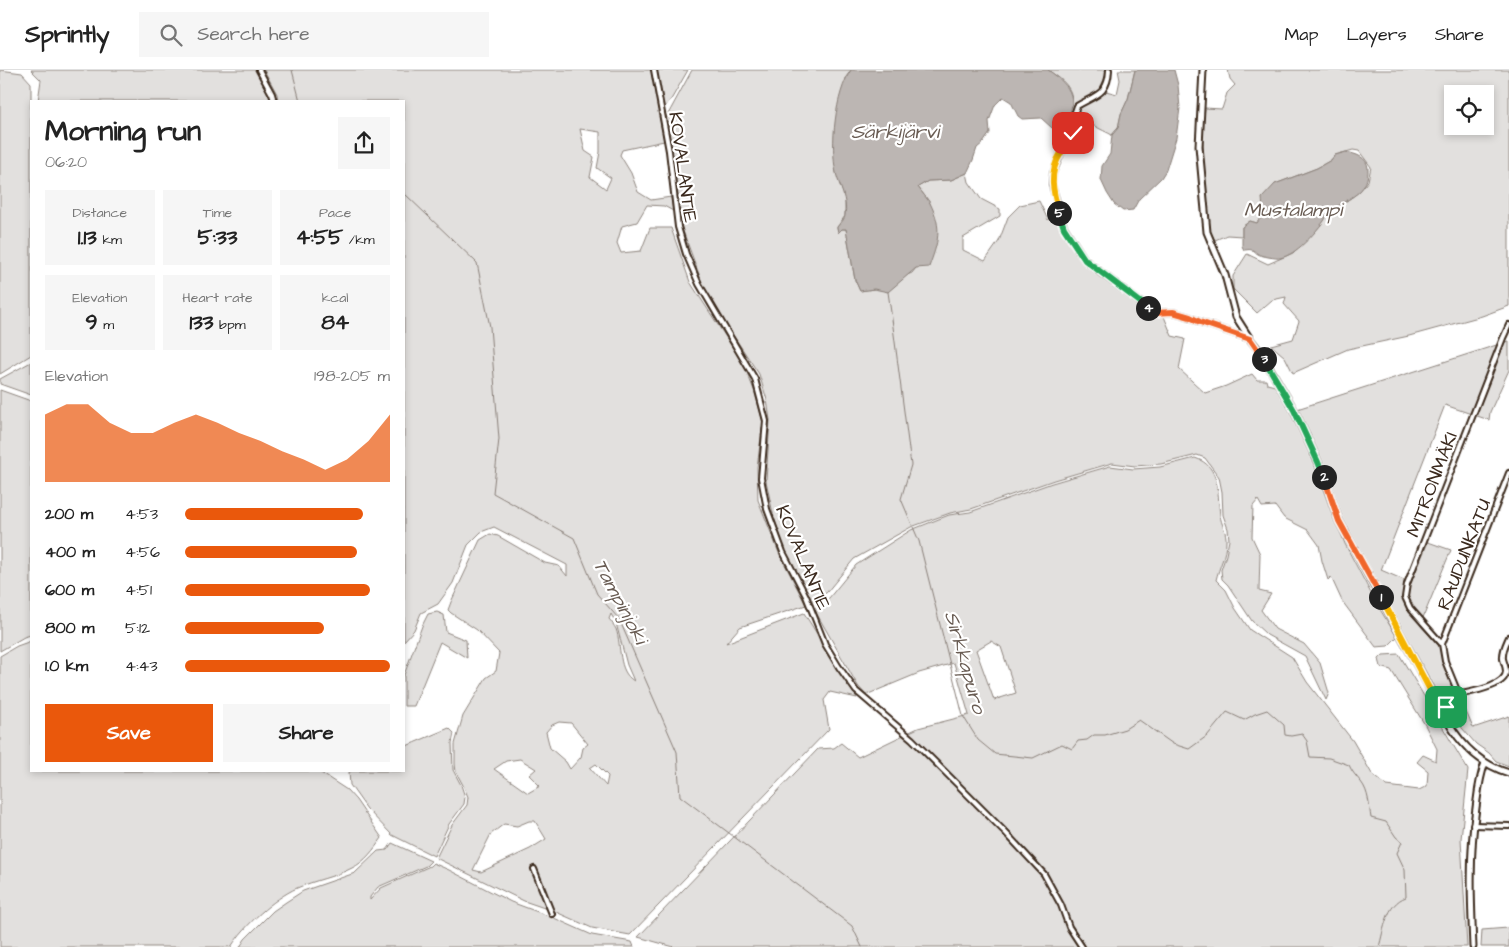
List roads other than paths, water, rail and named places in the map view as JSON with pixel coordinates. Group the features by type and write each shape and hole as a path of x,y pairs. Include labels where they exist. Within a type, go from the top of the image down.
{"street":[{"path":"259,70 274,100"},
{"name":"KOVALANTIE","path":"654,70 669,151 680,238 699,284 755,379 766,421 762,478 767,509 783,552 806,596 826,644 839,668 856,691 912,739 1004,830 1044,874 1062,905 1069,927 1082,947"},
{"path":"1109,70 1106,85 1099,95 1078,106 1072,120 1072,140 1061,153 1053,173 1052,185 1064,228 1085,260 1154,313 1173,312 1250,339"},
{"path":"1203,70 1199,146 1207,232 1225,275 1236,317 1261,353 1294,410 1318,462 1339,521 1440,709 1459,739 1485,763 1509,774"},
{"name":"MITRONMÄKI","path":"1442,644 1410,608 1405,597 1407,584 1509,325"},
{"name":"RAUDUNKATU","path":"1442,644 1509,473"},
{"path":"1456,695 1493,686 1504,678 1508,672 1503,659 1503,652 1509,637"},
{"path":"1440,709 1452,702 1456,695 1456,688 1445,661 1442,644"},
{"path":"1473,947 1471,863 1473,825 1479,782 1485,763"},
{"path":"1473,825 1509,826"},
{"path":"534,869 552,914"}],"water":[{"name":"Särkijärvi","path":"851,70 1048,70 1063,82 1071,95 1071,110 1063,127 1052,128 1041,118 1022,119 1018,116 1011,102 1003,97 995,105 989,121 990,133 977,148 967,173 951,180 928,181 918,187 930,203 937,220 938,235 935,250 929,267 916,268 888,292 874,289 860,291 855,280 846,229 842,229 838,233 837,227 844,218 846,209 834,162 835,120 841,92"},
{"path":"1135,70 1174,70 1178,85 1180,108 1176,138 1166,170 1161,178 1139,199 1133,210 1123,211 1114,204 1107,193 1101,180 1102,166 1110,154 1112,135 1118,128"},
{"name":"Mustalampi","path":"1346,152 1360,157 1367,164 1368,176 1363,188 1359,192 1330,212 1310,238 1292,253 1279,258 1273,258 1259,255 1252,250 1244,250 1242,246 1242,227 1250,221 1257,223 1262,211 1262,198 1275,184 1317,168 1331,160 1335,155"}],"waterway":[{"name":"Tampinjoki","path":"292,70 300,100"},
{"name":"Tampinjoki","path":"405,194 477,263 490,327 499,439 493,493 574,538 597,594 619,619 677,752 680,796 852,926 862,947"},
{"name":"Sirkkapuro","path":"888,292 911,465 901,499 919,541 963,716 978,740 995,754 1033,758 1062,744 1072,749 1078,741 1087,740 1094,735 1105,735 1125,729 1139,720 1173,744 1189,749 1207,736 1227,712 1244,720 1267,710 1284,725 1285,735 1302,734 1307,741 1310,757 1329,758 1349,765 1366,790 1371,818 1386,822 1396,837 1402,842 1397,853 1405,870 1406,897 1399,900 1390,911 1379,947"}]}
